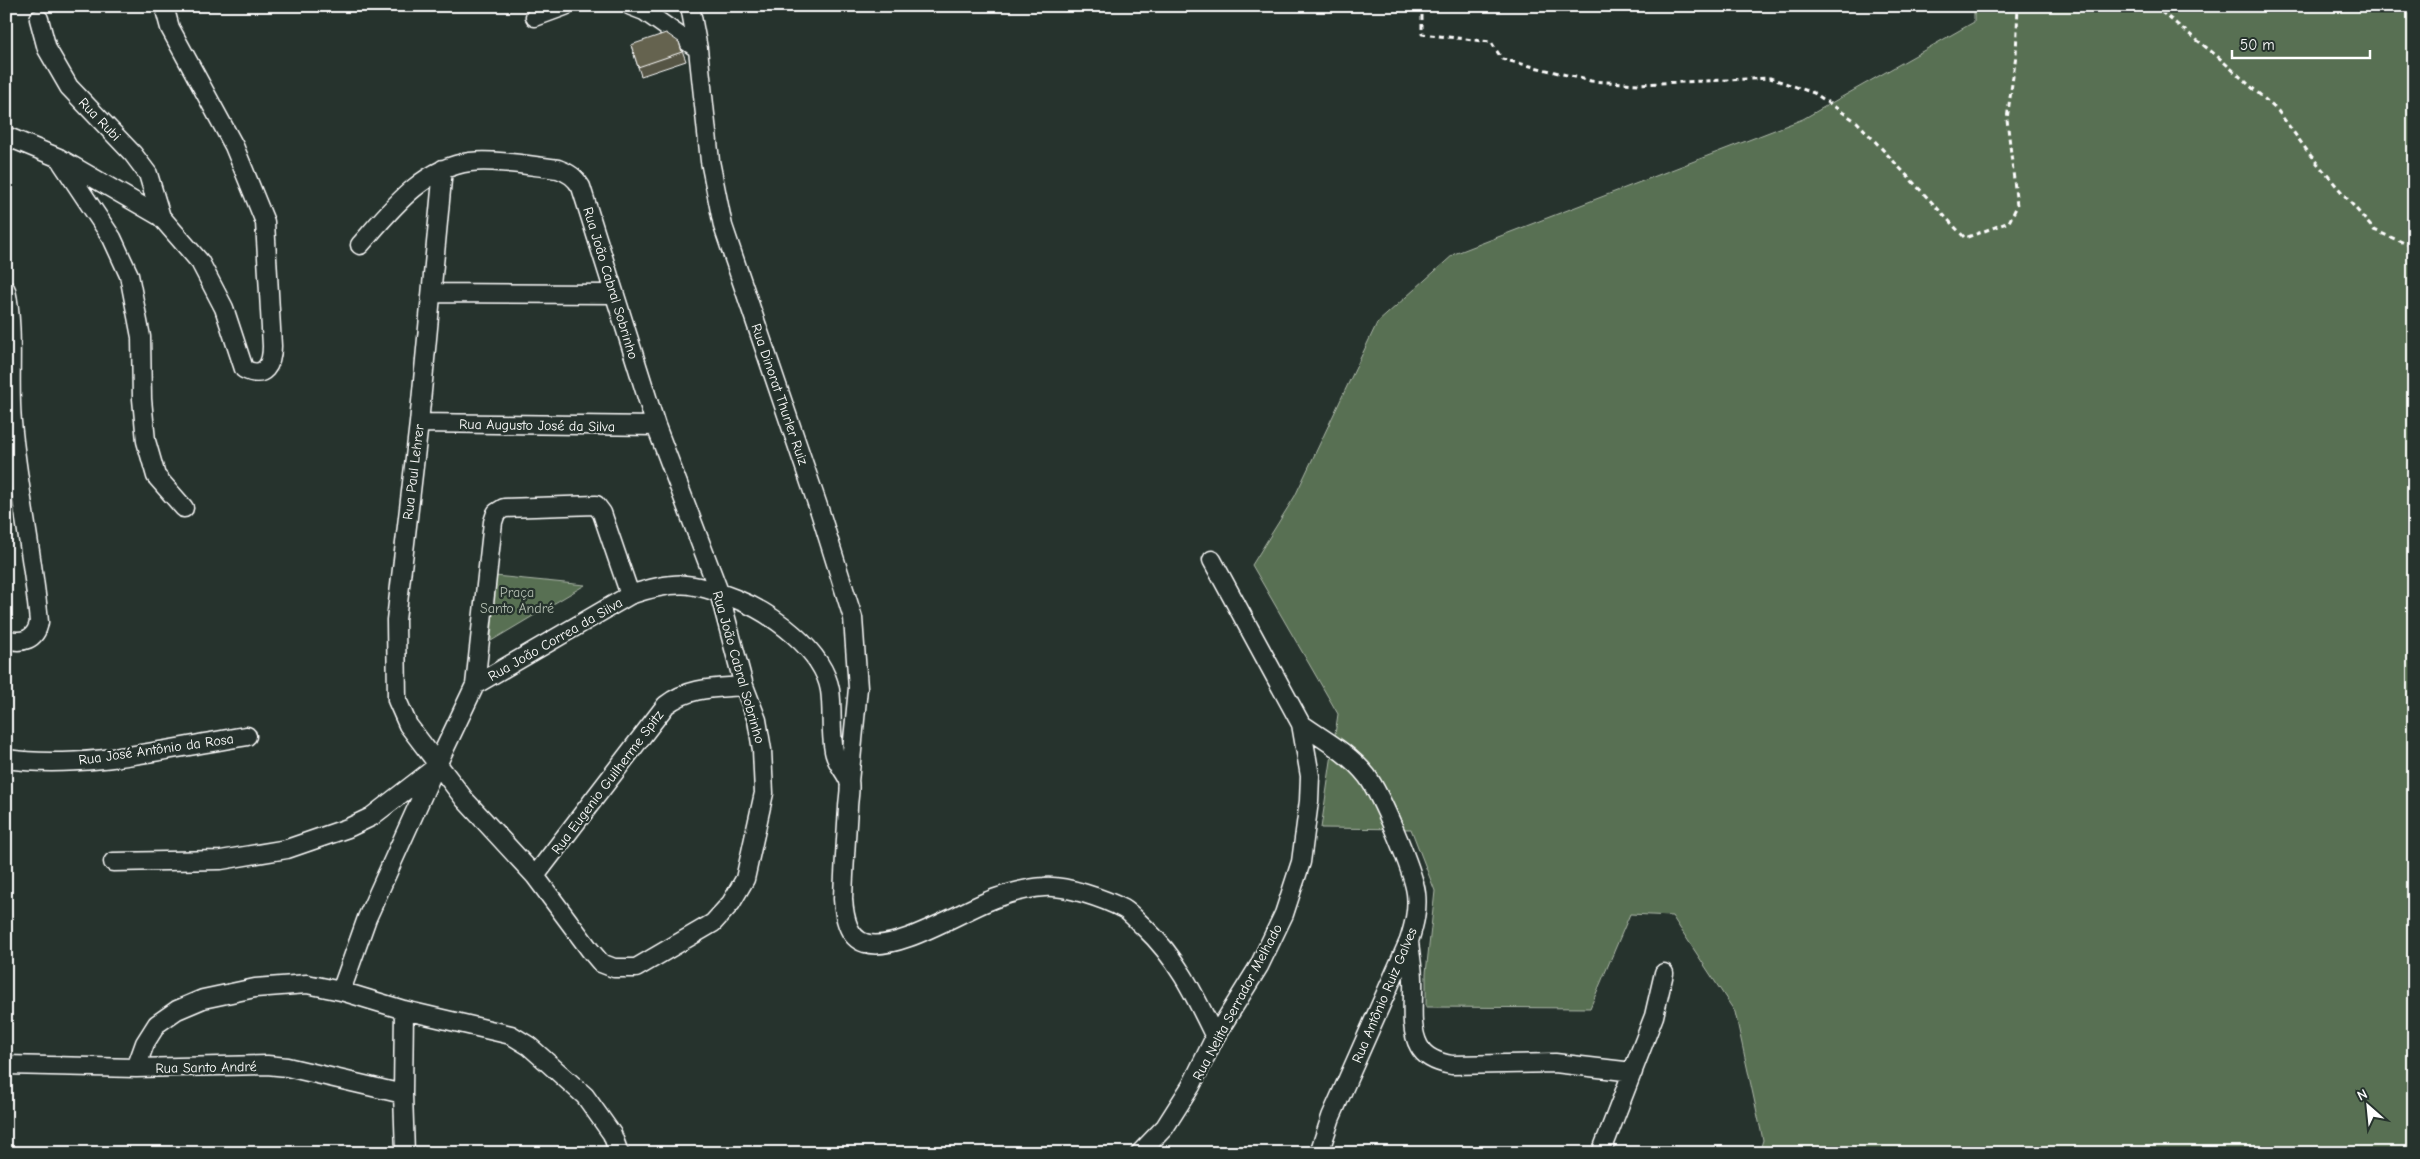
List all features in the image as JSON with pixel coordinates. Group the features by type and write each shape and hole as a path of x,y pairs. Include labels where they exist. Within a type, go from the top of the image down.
{"street":[{"path":"6,136 59,158 161,217 200,262 224,308 244,369 257,374 263,372 270,361 272,346 265,222 234,146 170,28 164,6"},
{"path":"535,17 565,6"},
{"path":"631,6 657,20 698,49"},
{"name":"Rua Dinorat Thurler Ruiz","path":"690,6 698,49 710,161 723,226 820,512 852,618 858,688 849,782 843,899 844,916 850,930 863,943 884,945 925,931 997,897 1045,886 1088,894 1125,910 1158,941 1187,979 1216,1037"},
{"name":"Rua Rubi","path":"39,18 47,49 69,86 133,154 148,174 161,217"},
{"path":"59,158 112,238 129,275 141,337 142,399 146,441 156,476 184,508"},
{"name":"Rua João Cabral Sobrinho","path":"437,765 465,800 535,876 601,963 614,968 636,968 713,923 731,903 745,879 764,793 762,750 757,720 744,686 719,592 656,426 580,187 576,179 558,169 471,162 442,169"},
{"path":"360,245 395,204 442,169"},
{"name":"Rua Paul Lehrer","path":"437,765 408,725 397,700 396,620 419,423 442,169"},
{"path":"6,290 12,321 10,355 12,422 39,622 38,630 27,641 17,642 6,639"},
{"path":"432,293 614,294"},
{"name":"Rua Augusto José da Silva","path":"419,423 656,426"},
{"path":"475,685 493,522 496,514 504,508 596,506 602,513 630,595"},
{"name":"Rua Nelita Serrador Melhado","path":"1140,1153 1165,1126 1192,1086 1216,1037 1264,957 1284,914 1301,862 1310,776 1301,724 1212,560"},
{"name":"Rua João Correa da Silva","path":"341,991 367,918 475,685 630,595 656,586 685,583 719,592"},
{"path":"719,592 754,606 775,620 811,652 823,670 830,690 834,750 837,762 849,782"},
{"name":"Rua Eugenio Guilherme Spitz","path":"535,876 666,705 680,695 695,690 744,686"},
{"name":"Rua Antônio Ruiz Galves","path":"1301,724 1346,755 1367,776 1381,801 1408,867 1416,892 1416,918 1409,941 1331,1116 1319,1153"},
{"name":"Rua José Antônio da Rosa","path":"6,758 24,761 87,760 247,736"},
{"path":"113,862 221,860 287,849 348,828 372,817 437,765"},
{"path":"1409,941 1413,978 1415,1031 1419,1047 1430,1057 1452,1065 1555,1063 1632,1072"},
{"path":"1601,1153 1654,1016 1664,973"},
{"path":"136,1068 145,1043 157,1024 177,1010 204,999 255,988 307,984 341,991 404,1010 511,1035 529,1046 585,1096 612,1134 619,1153"},
{"path":"404,1010 403,1094 405,1153"},
{"name":"Rua Santo André","path":"6,1065 136,1068 267,1065 287,1067 403,1094"}],"path":[{"path":"1422,6 1420,19 1422,34 1491,42 1502,59 1591,81 1639,84 1770,78 1814,93 1857,122 1965,238 2009,222 2016,206 2007,119 2016,55 2018,6"},
{"path":"2154,6 2217,56 2278,111 2311,156 2374,230 2414,247"}],"green space":[{"path":"1974,6 2414,6 2414,1153 1759,1153 1763,1140 1735,1012 1672,916 1630,914 1590,1008 1426,1007 1426,973 1435,891 1411,829 1321,828 1338,714 1252,565 1295,496 1377,323 1454,254 1803,119 1974,22"},
{"name":"Praça Santo André","path":"495,576 585,585 491,641"}],"building":[{"path":"666,33 679,42 682,52 638,67 631,45"}]}
